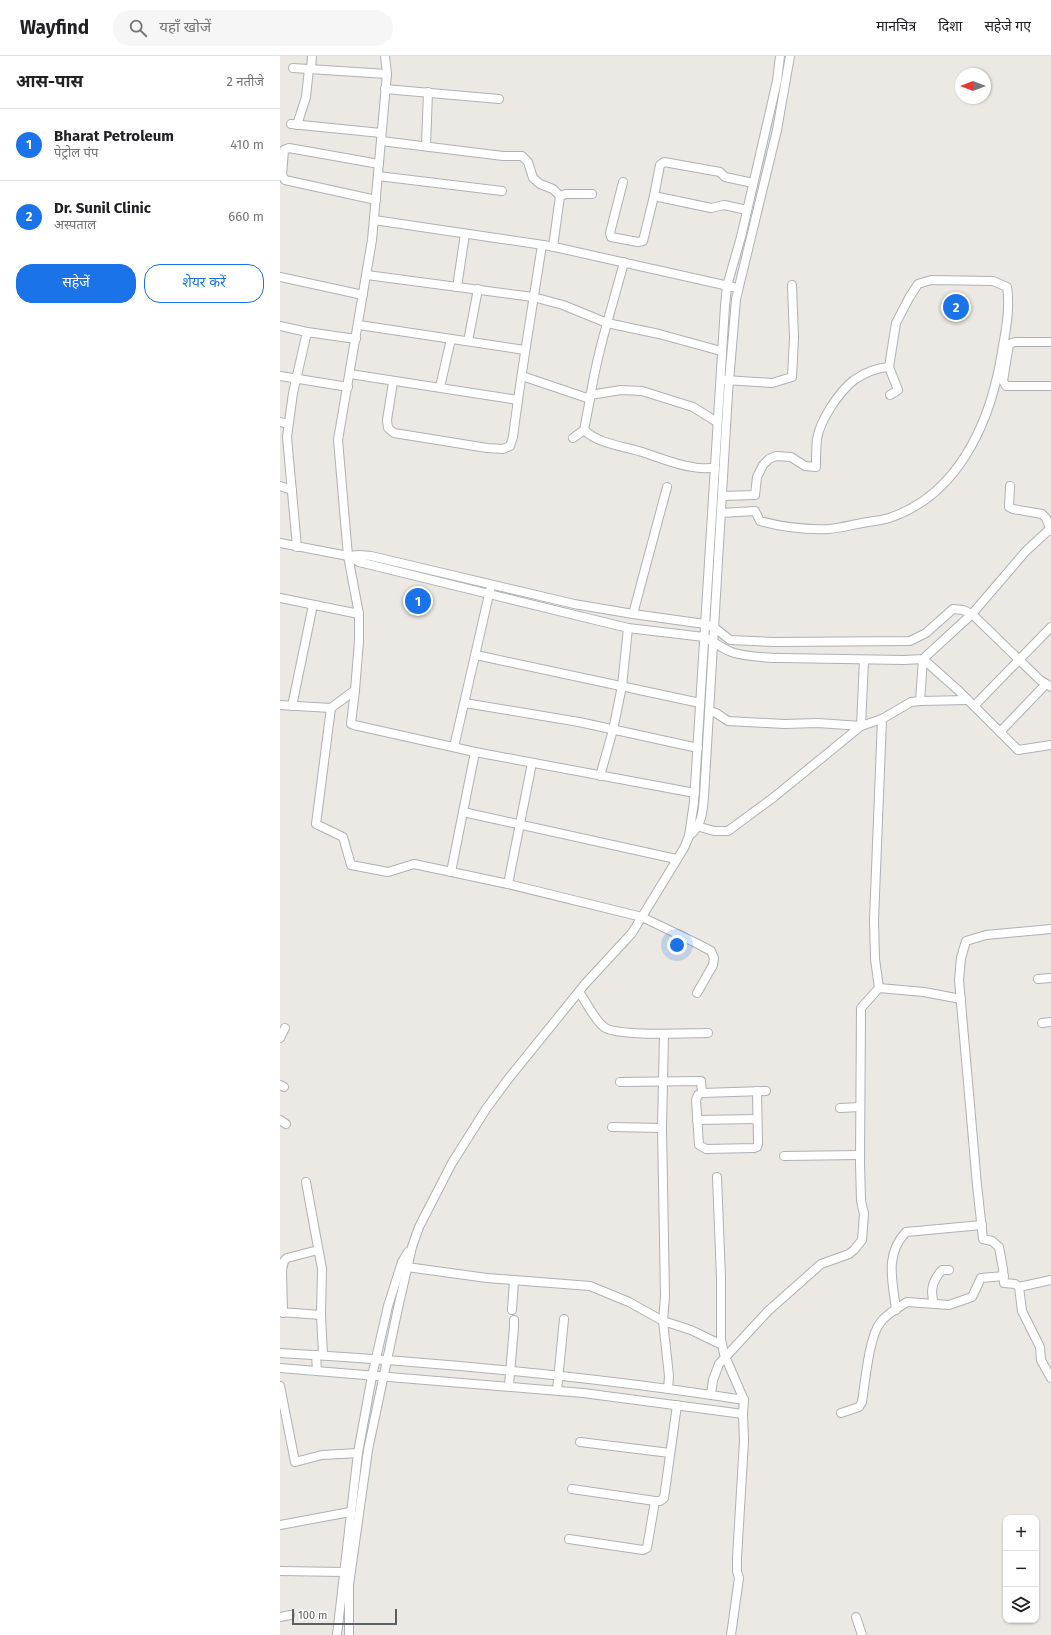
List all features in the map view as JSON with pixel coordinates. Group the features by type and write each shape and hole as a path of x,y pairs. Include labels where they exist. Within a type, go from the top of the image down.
{"street":[{"path":"312,56 306,97 294,124 381,137 426,146 503,156 522,156 528,162 533,178 540,184 553,189 560,196"},
{"path":"385,56 387,74 374,220 364,295 338,440 348,556 359,614 359,641 352,724 475,752 695,793"},
{"path":"337,1635 350,1512 358,1453 372,1376 388,1306 405,1266 419,1227 452,1163 468,1136 509,1078 579,992 632,933 684,848 689,836 695,832 695,793 721,351 728,286 777,81 780,56"},
{"path":"695,825 702,817 704,796 729,381 736,299 777,130 790,56"},
{"path":"293,68 387,74"},
{"path":"385,89 499,99"},
{"path":"426,146 428,92"},
{"path":"376,200 285,180 282,174 284,150 289,148 379,164"},
{"path":"623,182 610,233 611,237 638,242 643,241 660,165 664,162 720,172 725,177 753,183"},
{"path":"378,176 502,191"},
{"path":"560,196 566,194 592,194"},
{"path":"553,247 560,196"},
{"path":"654,196 711,208 724,205 747,210"},
{"path":"374,220 553,247 738,289"},
{"path":"457,287 466,234"},
{"path":"393,382 387,420 388,428 394,433 487,448 503,449 510,446 513,437 542,245"},
{"path":"573,438 584,430 607,323 624,262"},
{"path":"366,275 533,297 563,305 607,323 666,336 721,351"},
{"path":"280,276 364,295"},
{"path":"721,513 755,511 760,521 776,525 829,529 890,518 924,500 946,482 960,465 976,440 986,416 996,386 1009,300 1007,288 994,281 931,280 918,284 896,323 889,367 898,390 890,395"},
{"path":"720,379 729,381 772,383 792,377 794,338 792,285"},
{"path":"468,340 478,289"},
{"path":"359,325 451,339 468,340 526,350"},
{"path":"280,326 307,332 356,339"},
{"path":"297,547 284,423 297,378 307,332"},
{"path":"440,388 451,339"},
{"path":"1051,342 1016,342 1009,344 1003,382 1006,386 1051,386"},
{"path":"722,496 755,495 757,477 763,465 769,459 776,456 791,457 805,466 816,467 817,438 825,418 840,395 855,380 879,368 889,367"},
{"path":"350,374 393,382 518,400"},
{"path":"280,376 348,387"},
{"path":"522,376 590,397 621,390 642,391 693,407 718,422"},
{"path":"584,430 591,437 646,453 656,458 694,468 715,468"},
{"path":"280,486 292,490"},
{"path":"348,556 359,562 628,628 704,638 714,641 729,651 765,657 864,660 923,659 972,614 1026,551 1051,529 1046,518 1042,514 1009,507 1010,486"},
{"path":"633,614 667,487"},
{"path":"280,543 348,556 371,556 574,604 705,624 715,628 730,640 775,642 910,640 926,633 953,609 963,610 972,614 1049,686 1000,732"},
{"path":"454,747 492,585"},
{"path":"280,598 359,614"},
{"path":"292,706 313,605"},
{"path":"974,706 1051,627"},
{"path":"600,776 613,730 622,686 628,628"},
{"path":"476,655 700,703"},
{"path":"923,659 968,700 1018,750 1051,745"},
{"path":"920,701 923,659"},
{"path":"861,726 864,660"},
{"path":"280,705 331,708 355,690"},
{"path":"695,825 720,832 728,831 861,726 882,719 911,702 968,700"},
{"path":"465,703 579,722 698,748"},
{"path":"331,708 316,824 342,836 351,865 388,872 414,864 508,884 642,917 711,951 714,958 713,965 697,993"},
{"path":"710,711 728,721 861,726"},
{"path":"711,1394 713,1380 719,1364 768,1311 821,1264 849,1254 862,1240 864,1214 861,1201 860,1155 861,1008 879,988 875,959 874,920 882,719"},
{"path":"451,872 475,752"},
{"path":"508,884 532,763"},
{"path":"463,812 676,860"},
{"path":"1051,929 986,934 966,941 961,958 959,980 983,1239 990,1240 999,1247 1004,1283 1015,1284 1019,1287 1051,1280"},
{"path":"1038,979 1051,978"},
{"path":"879,988 924,992 961,999"},
{"path":"579,992 603,1027 613,1032 664,1034 708,1033"},
{"path":"280,1038 285,1028"},
{"path":"664,1034 662,1128 665,1296 663,1321 669,1376 668,1389"},
{"path":"620,1082 701,1081 702,1093"},
{"path":"757,1091 757,1147 704,1148 699,1146 696,1097 702,1093 757,1091 766,1091"},
{"path":"840,1108 860,1107"},
{"path":"697,1120 757,1119"},
{"path":"612,1127 662,1128"},
{"path":"784,1156 860,1155"},
{"path":"718,1177 721,1272 720,1339 744,1400 744,1442 737,1558 737,1571 740,1578 731,1635"},
{"path":"306,1182 322,1268 321,1315 317,1371"},
{"path":"896,1310 891,1260 900,1239 906,1232 982,1226"},
{"path":"318,1250 287,1258 281,1266 281,1312 321,1315"},
{"path":"405,1266 474,1276 590,1286 629,1302 663,1321 691,1330 722,1345"},
{"path":"349,1635 349,1585 368,1450 405,1266"},
{"path":"934,1304 932,1288 936,1276 942,1270 949,1270"},
{"path":"842,1413 859,1408 862,1402 873,1340 879,1324 907,1302 924,1302 949,1305 972,1297 980,1278 1004,1276"},
{"path":"512,1310 514,1280"},
{"path":"1019,1287 1022,1310 1040,1347 1041,1360 1051,1378"},
{"path":"557,1390 564,1319"},
{"path":"509,1386 514,1320"},
{"path":"280,1352 376,1358 510,1371 711,1394 744,1400"},
{"path":"280,1368 557,1390 743,1414"},
{"path":"280,1386 295,1462 322,1455 358,1453"},
{"path":"572,1489 655,1501 660,1501 664,1498 677,1405"},
{"path":"580,1442 670,1453"},
{"path":"569,1539 643,1550 647,1548 655,1501"},
{"path":"280,1525 350,1512"},
{"path":"280,1571 344,1572"},
{"path":"280,1617 290,1615"},
{"path":"856,1617 862,1635"}],"place":[{"name":"Dr. Sunil Clinic","path":"956,307"},
{"name":"Bharat Petroleum","path":"418,601"}]}
